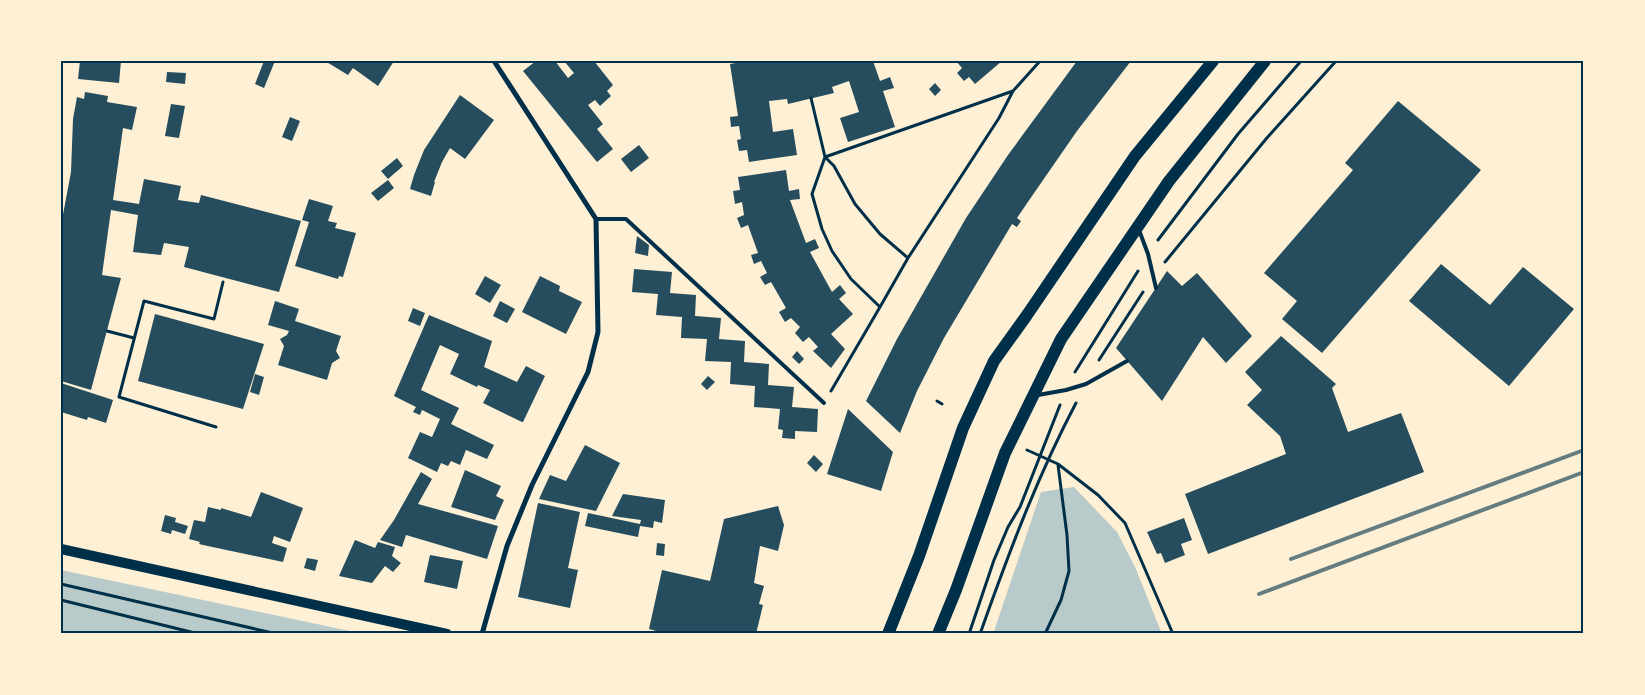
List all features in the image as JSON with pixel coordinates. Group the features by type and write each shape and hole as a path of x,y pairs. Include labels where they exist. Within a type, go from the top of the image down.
{"main road":[{"path":"888,634 919,556 963,428 994,361 1135,156 1213,61"},
{"path":"938,634 956,590 1005,453 1060,340 1169,181 1265,61"},
{"path":"61,549 446,634"}],"street":[{"path":"482,634 507,546 532,485 588,372 598,332 596,219 494,61"}],"lane":[{"path":"596,219 626,219 824,403"},
{"path":"1138,226 1148,254 1156,288"},
{"path":"1033,396 1086,384 1127,361"}],"path":[{"path":"824,403 908,258 999,118 1013,91 1040,61"},
{"path":"969,634 994,560 1008,527 1020,507 1066,390 1076,370 1148,254 1174,218 1238,134 1301,61"},
{"path":"980,634 1023,518 1056,440 1096,364 1154,276 1266,139 1336,61"},
{"path":"824,157 1013,91"},
{"path":"812,98 824,157 812,194 822,229 832,251 851,279 880,307"},
{"path":"824,157 834,166 855,204 880,234 908,258"},
{"path":"216,427 119,397 144,300 214,319 223,282"},
{"path":"107,331 134,338"},
{"path":"937,401 942,404"},
{"path":"1011,442 1058,464 1098,495 1125,523 1173,634"},
{"path":"1045,634 1061,600 1070,571 1058,464"},
{"path":"61,584 277,634"},
{"path":"61,600 199,634"}],"shaded area":[{"path":"1074,487 1117,532 1135,567 1162,634 993,634 1041,492"},
{"path":"61,570 364,634 61,634"}],"building":[{"path":"80,61 121,61 119,83 78,79"},
{"path":"264,61 275,61 264,88 255,84"},
{"path":"325,61 394,61 378,86 353,68 348,75"},
{"path":"536,61 555,61 568,78 574,73 564,61 580,61 582,63 584,61 594,61 613,85 607,91 611,96 600,106 595,100 588,105 603,124 597,129 613,149 597,162 523,71"},
{"path":"747,61 873,61 880,81 890,77 894,88 883,91 895,127 848,142 840,118 859,112 849,81 832,87 834,93 788,104 787,99 769,101 773,132 793,129 797,155 749,162 747,150 739,151 737,140 741,139 739,126 731,127 730,117 738,116 730,64"},
{"path":"956,61 1002,61 975,84 969,77 964,81 957,73 962,68"},
{"path":"1077,61 1131,61 1077,131 1032,196 1017,218 1021,221 1017,227 1012,224 944,338 917,391 900,433 866,401 897,339 966,218 1008,155"},
{"path":"167,72 186,73 185,84 166,82"},
{"path":"935,83 941,90 935,96 929,89"},
{"path":"85,92 108,96 107,102 137,107 132,130 123,128 113,200 139,204 144,179 181,186 178,200 199,203 201,195 301,221 279,292 184,267 189,247 164,243 161,255 133,252 138,215 111,210 102,275 121,278 91,390 61,381 61,225 71,172 73,119 77,97 84,99"},
{"path":"460,95 494,120 465,159 450,148 434,182 431,196 410,189 424,150"},
{"path":"1398,101 1481,170 1322,353 1282,319 1297,301 1264,273 1353,170 1345,163"},
{"path":"171,104 185,106 179,138 165,136"},
{"path":"290,117 300,121 292,141 282,137"},
{"path":"639,145 649,158 631,172 621,159"},
{"path":"397,158 403,166 388,179 381,171"},
{"path":"786,170 789,191 799,189 800,199 790,200 806,243 815,239 819,248 810,252 832,292 840,285 846,293 839,299 853,314 831,334 845,349 831,368 813,351 818,347 809,337 803,342 795,333 800,327 791,318 785,322 779,312 786,308 771,282 765,285 760,277 767,273 761,261 754,264 751,255 758,253 748,225 741,228 737,218 744,215 742,202 735,204 733,191 740,190 738,177"},
{"path":"388,180 394,188 378,201 371,193"},
{"path":"309,199 333,206 328,221 337,223 335,228 356,233 343,277 339,276 338,279 295,266 309,222 302,220"},
{"path":"637,236 649,245 648,256 635,253"},
{"path":"1441,264 1490,305 1523,267 1574,309 1509,386 1409,301"},
{"path":"634,269 672,272 670,293 696,295 695,316 721,318 719,339 745,341 744,362 769,364 768,385 794,387 792,407 818,409 817,432 795,431 795,439 782,438 783,430 778,429 780,409 754,407 755,386 730,384 731,362 705,361 707,339 681,338 682,317 656,315 658,294 632,292"},
{"path":"1167,271 1182,286 1197,273 1252,336 1226,363 1203,337 1162,401 1116,348"},
{"path":"485,276 501,285 490,303 475,294"},
{"path":"540,276 560,286 559,291 582,302 566,334 522,312"},
{"path":"275,301 299,309 295,321 341,336 336,351 340,358 332,363 327,380 278,365 284,346 280,339 287,335 289,331 268,325"},
{"path":"500,301 515,309 507,323 493,316"},
{"path":"413,308 425,313 420,326 408,321"},
{"path":"155,314 264,344 243,409 138,381"},
{"path":"429,315 492,341 484,367 517,382 526,366 545,376 522,422 483,403 490,390 478,385 477,387 450,374 459,354 440,345 421,390 459,408 451,424 494,445 487,459 466,450 460,465 451,461 448,466 441,463 437,472 408,458 420,432 432,437 440,419 422,410 420,415 413,412 416,407 394,396"},
{"path":"1281,336 1336,384 1332,388 1348,432 1401,413 1424,472 1208,554 1185,494 1286,454 1280,436 1247,405 1262,390 1245,372"},
{"path":"797,351 804,359 799,364 792,357"},
{"path":"255,374 264,377 259,395 250,392"},
{"path":"708,376 715,382 707,390 701,384"},
{"path":"61,383 113,400 106,423 88,417 87,420 61,412"},
{"path":"848,409 893,452 881,491 827,474"},
{"path":"585,445 620,463 596,511 539,499 550,475 566,481"},
{"path":"814,455 823,464 816,472 807,463"},
{"path":"465,470 501,486 496,496 504,500 495,520 451,507"},
{"path":"421,472 432,479 418,504 498,526 487,559 406,535 402,547 380,540 394,520"},
{"path":"261,492 303,508 290,542 274,536 272,543 287,548 283,562 203,545 199,544 200,542 189,539 194,520 205,522 208,507 221,510 221,508 251,517"},
{"path":"623,494 665,500 662,523 654,521 653,528 640,526 638,537 585,526 588,513 640,524 641,520 612,516"},
{"path":"538,503 580,512 568,568 578,570 570,608 518,597"},
{"path":"778,506 784,525 778,551 760,546 754,583 764,586 759,604 763,605 756,634 667,634 649,629 662,570 710,581 724,519"},
{"path":"165,515 176,518 175,522 188,526 185,534 172,530 171,534 161,531"},
{"path":"1184,518 1192,540 1181,544 1185,555 1165,563 1161,553 1157,554 1147,532"},
{"path":"355,540 375,548 378,542 395,547 392,556 401,563 393,572 385,566 372,583 339,576"},
{"path":"657,543 665,544 664,556 656,555"},
{"path":"430,555 463,561 457,589 424,582"},
{"path":"307,558 318,560 315,571 304,568"}],"railway":[{"path":"1291,559 1584,450"},
{"path":"1259,594 1584,472"}]}
